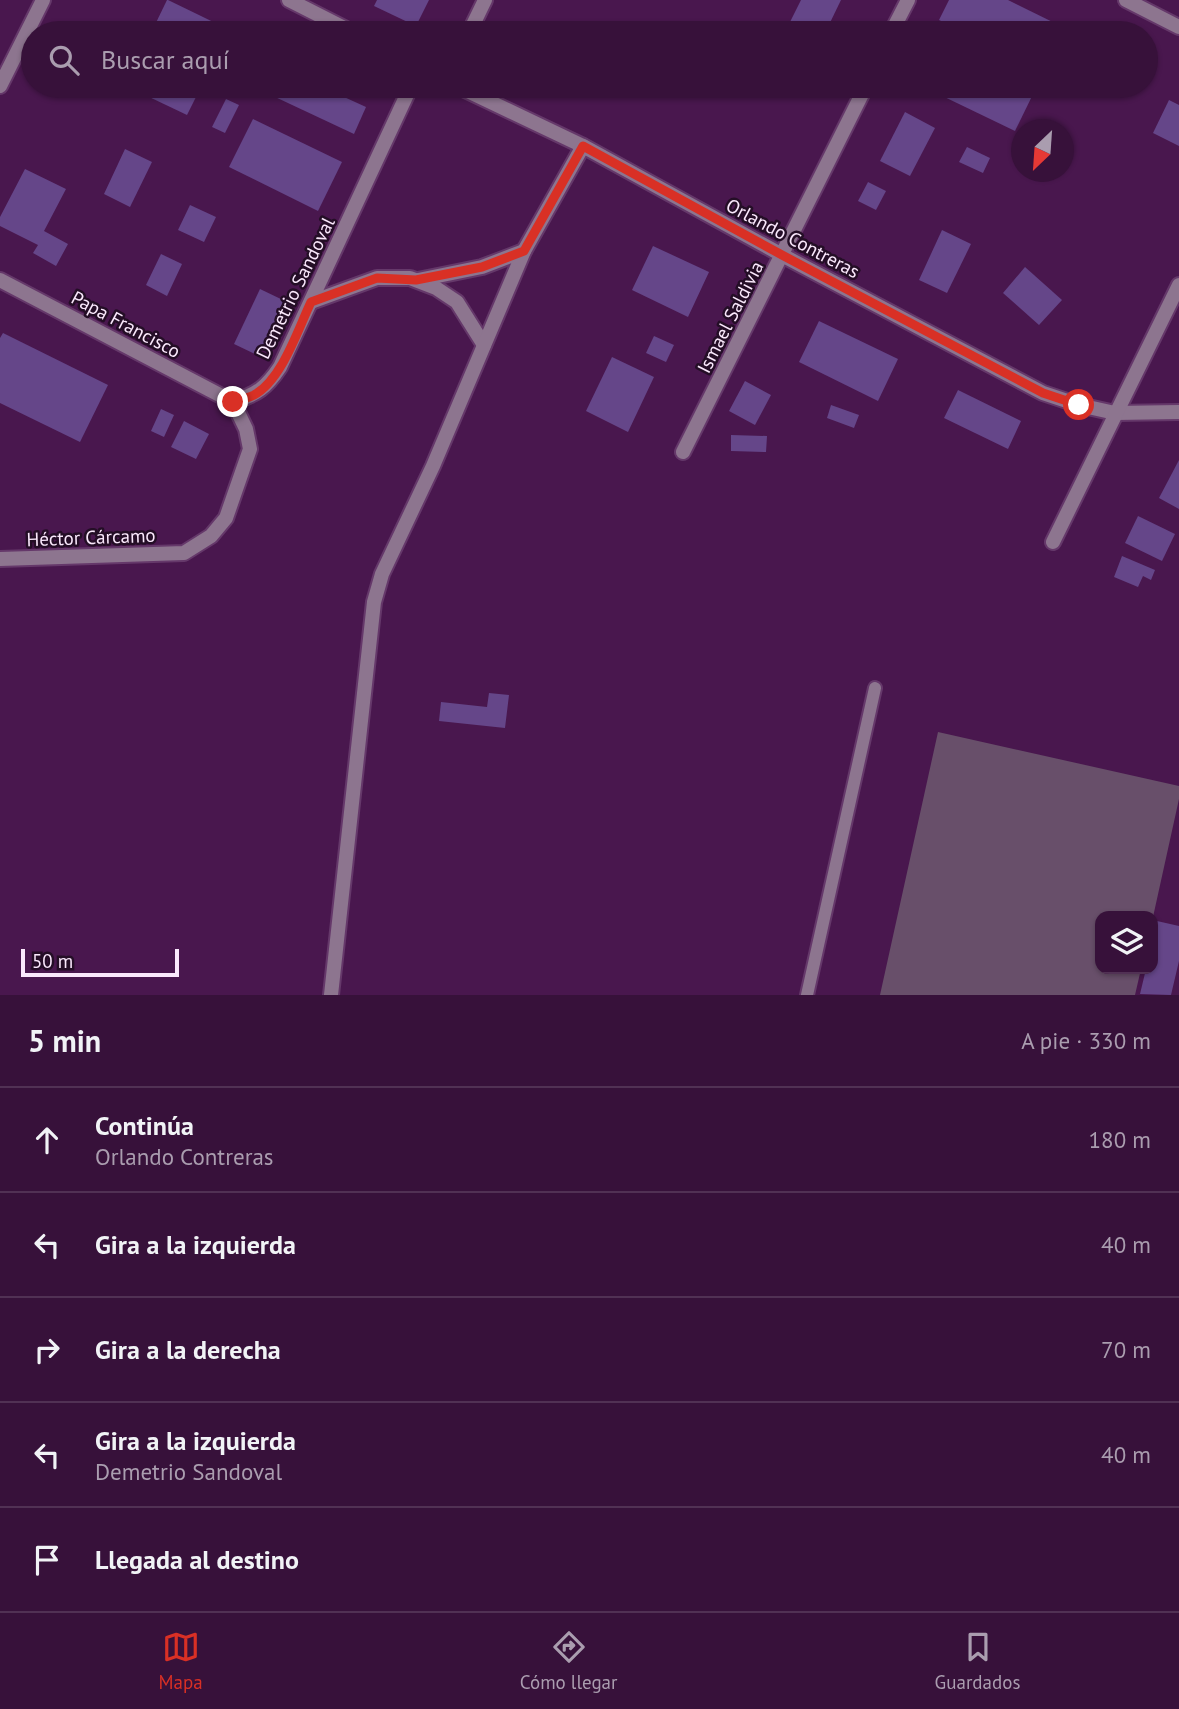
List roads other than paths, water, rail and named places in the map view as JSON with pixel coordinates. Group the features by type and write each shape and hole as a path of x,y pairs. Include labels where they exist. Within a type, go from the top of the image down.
{"street":[{"path":"32,21 43,0"},
{"path":"289,0 330,21"},
{"path":"475,21 485,0"},
{"path":"897,21 908,0"},
{"path":"1126,0 1179,27"},
{"path":"0,86 21,44"},
{"name":"Demetrio Sandoval","path":"233,402 256,394 270,382 280,367 405,98"},
{"name":"Orlando Contreras","path":"482,98 583,146 1043,393 1115,413"},
{"name":"Ismael Saldivia","path":"683,452 860,98"},
{"path":"331,995 374,602 382,574 433,466 524,251 583,146"},
{"path":"311,302 377,278 416,280 482,267 524,251"},
{"name":"Papa Francisco","path":"0,280 233,402"},
{"path":"416,280 436,288 457,302 484,345"},
{"path":"1053,542 1179,285"},
{"name":"Héctor Cárcamo","path":"0,559 184,553 211,536 226,518 250,449 246,429 233,402"},
{"path":"1115,413 1179,412"}],"lane":[{"path":"807,995 875,688"}]}
